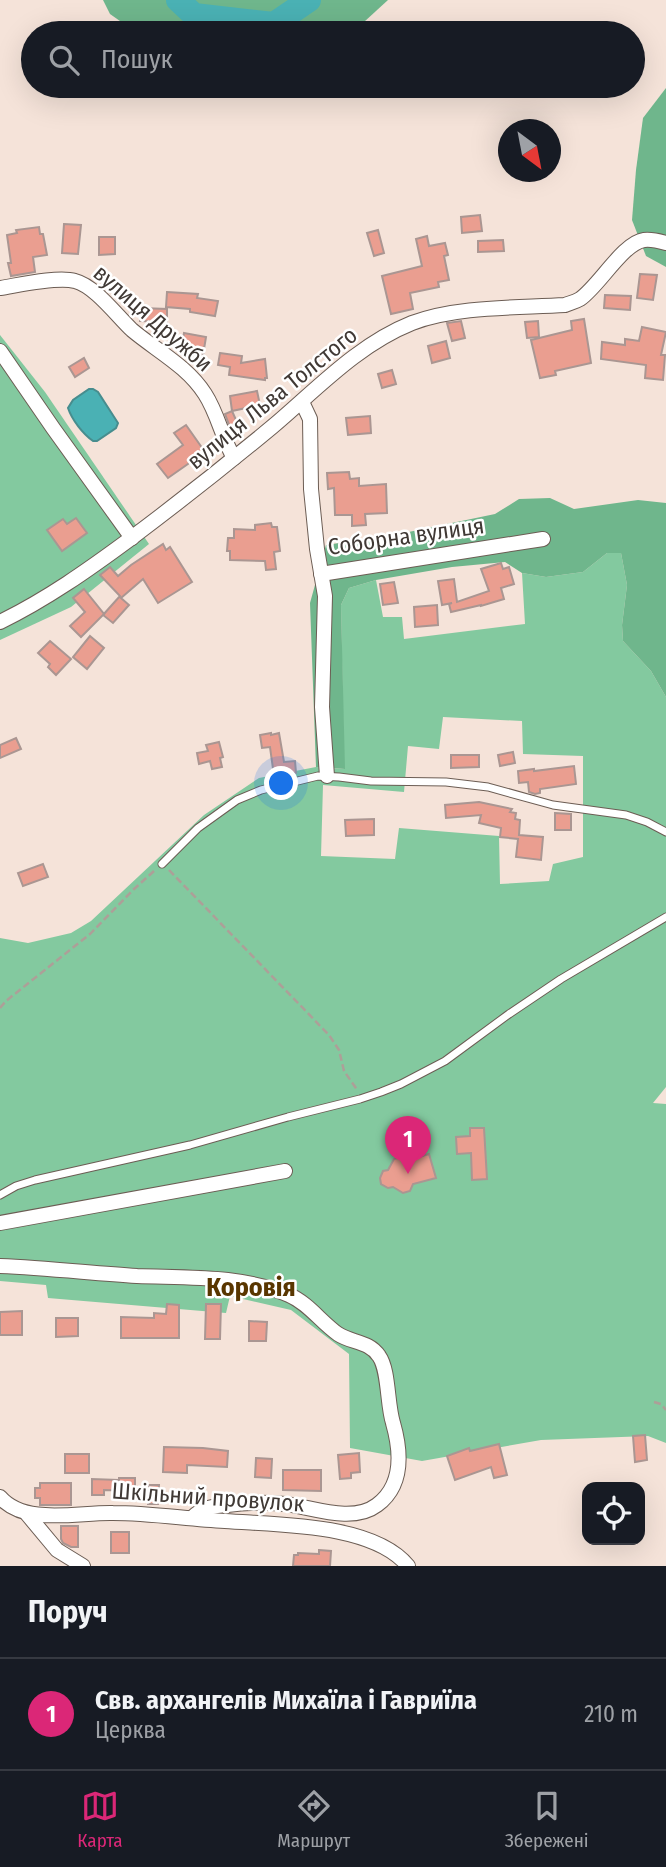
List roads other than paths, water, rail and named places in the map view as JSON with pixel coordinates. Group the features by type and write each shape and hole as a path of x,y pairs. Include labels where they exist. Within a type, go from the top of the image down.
{"street":[{"name":"вулиця Льва Толстого","path":"0,622 71,583 180,503 356,355 403,327 445,314 565,305 584,295 638,242 650,240 666,243"},
{"name":"вулиця Дружби","path":"0,289 66,280 88,286 130,328 184,369 211,405 234,458"},
{"path":"0,351 132,538"},
{"name":"Соборна вулиця","path":"302,402 310,419 311,489 321,574 543,539"},
{"path":"321,574 325,596 322,707 327,776"},
{"path":"0,1223 285,1171"},
{"path":"0,1266 205,1278 254,1284 296,1298 335,1332 365,1344 379,1356 399,1448 397,1477 383,1501 373,1508 354,1513 275,1503 242,1503 202,1510 193,1517"},
{"path":"0,1497 12,1508 27,1514 57,1550 83,1566"},
{"name":"Шкільний провулок","path":"27,1514 115,1513 297,1525 340,1533 380,1545 395,1553 408,1566"}],"lane":[{"path":"162,864 198,828 237,800 261,790 310,777 327,776 371,782 446,782 488,787 553,805 626,815 666,832"},
{"path":"0,1195 35,1180 190,1145 360,1100 401,1084 445,1061 561,979 666,917"}],"water":[{"path":"89,389 98,392 118,423 116,428 97,441 93,441 82,431 68,408 73,400"}],"waterway":[{"name":"Коровія","path":"178,0 194,15 247,21"},
{"name":"Коровія","path":"278,21 309,0"}],"place":[{"name":"Свв. архангелів Михаїла і Гавриїла","path":"408,1174"}],"district":[{"name":"Коровія","path":"251,1287"}]}
